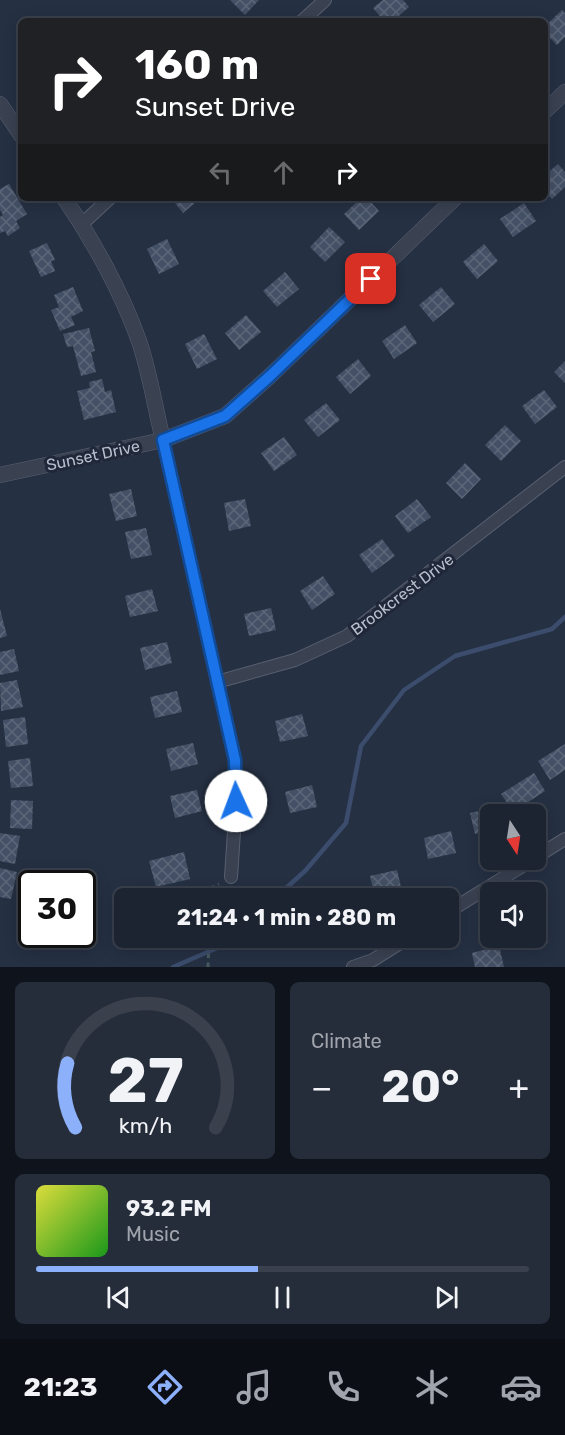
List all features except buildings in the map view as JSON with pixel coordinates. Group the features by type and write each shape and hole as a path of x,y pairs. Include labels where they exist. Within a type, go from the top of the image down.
{"street":[{"path":"305,18 325,0"},
{"path":"548,108 565,92"},
{"path":"0,104 18,131"},
{"path":"66,201 82,224 123,303 139,342 163,440 235,760 236,801 231,877"},
{"path":"82,224 107,201"},
{"name":"Sunset Drive","path":"0,475 163,440 225,416 270,376 452,201"},
{"name":"Brookcrest Drive","path":"217,682 295,660 347,636 565,467"},
{"path":"546,851 565,839"},
{"path":"459,905 515,870"},
{"path":"353,967 373,960 392,948"}],"path":[{"path":"211,888 231,877"},
{"path":"208,967 209,948"}],"waterway":[{"path":"286,888 305,871 346,823 361,746 404,690 455,656 552,629 565,617"},
{"path":"173,967 217,948"}],"route":[{"path":"236,801 235,760 163,440 225,416 371,279"}]}
